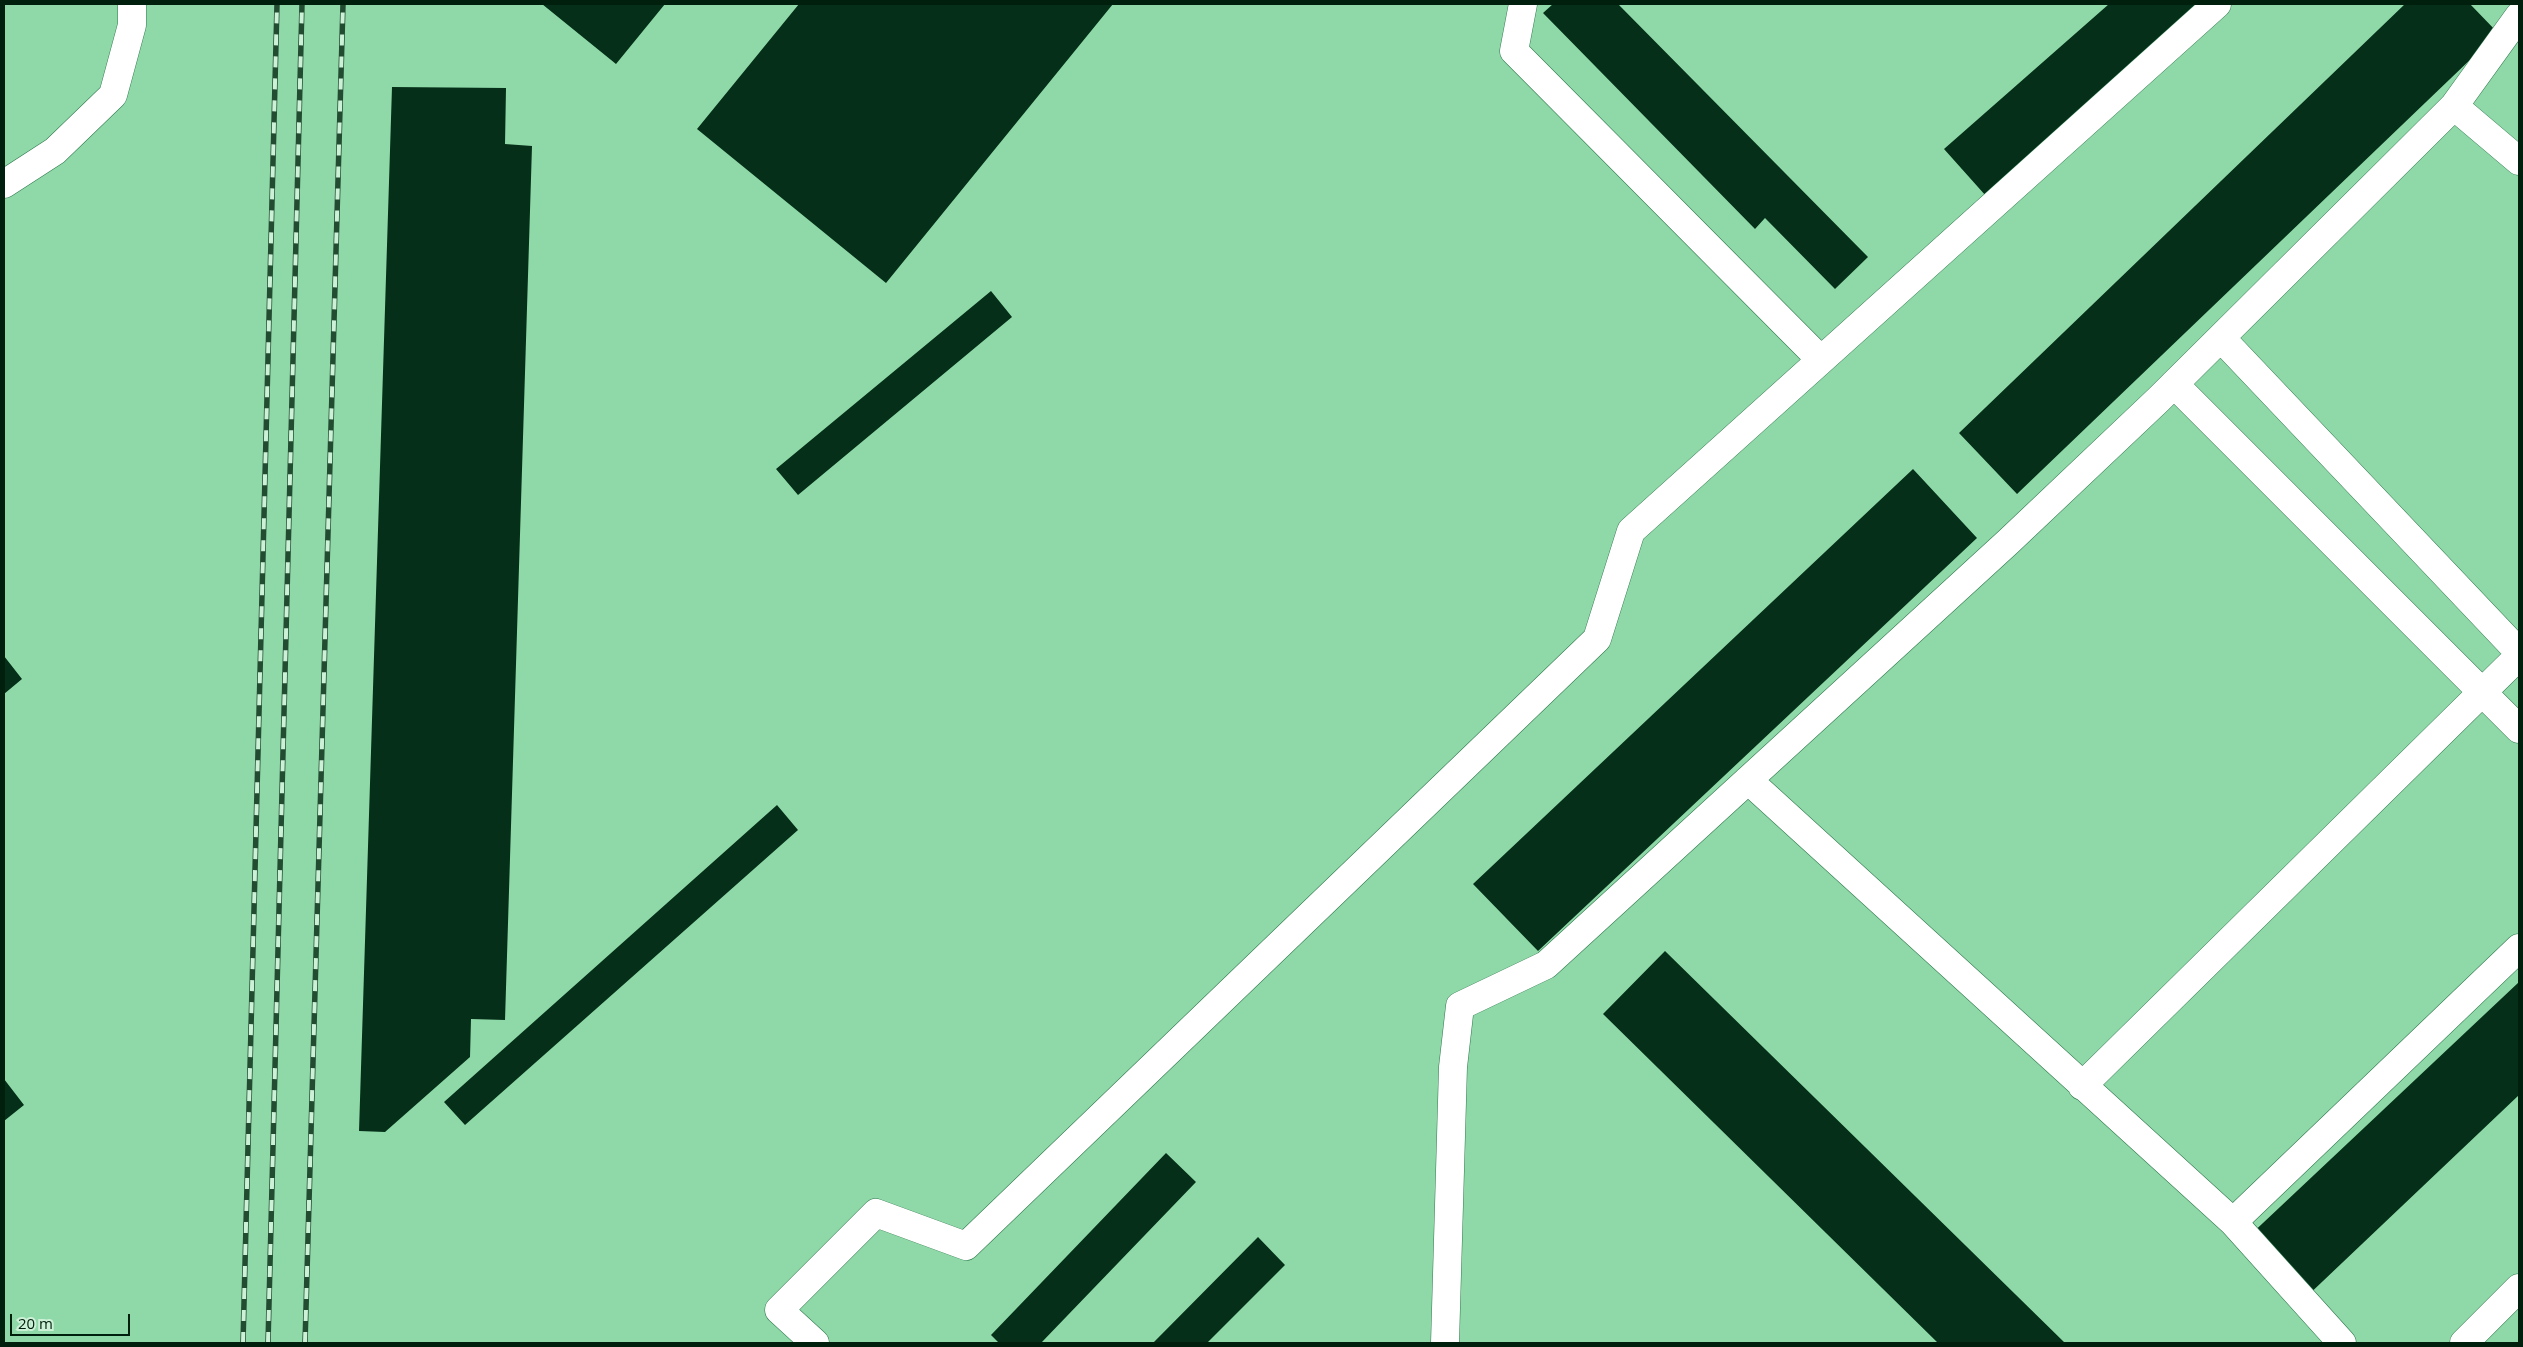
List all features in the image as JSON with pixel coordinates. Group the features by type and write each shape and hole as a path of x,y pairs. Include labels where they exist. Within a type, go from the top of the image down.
{"street":[{"path":"4,184 55,151 114,95 132,26 132,4"},
{"path":"1523,4 1514,51 1820,360"},
{"path":"814,1343 779,1310 876,1212 966,1246 1597,640 1631,531 2216,4"},
{"path":"1445,1343 1453,1066 1460,1006 1546,965 2008,542 2174,384 2454,106 2519,16"},
{"path":"2454,106 2519,161"},
{"path":"2221,338 2519,652"},
{"path":"2174,384 2519,729"},
{"path":"2082,1086 2519,656"},
{"path":"1748,780 2232,1222 2342,1343"},
{"path":"2232,1222 2519,948"},
{"path":"2464,1343 2519,1288"}],"building":[{"path":"542,4 665,4 616,64"},
{"path":"799,4 1113,4 886,283 697,129"},
{"path":"1553,4 1618,4 1868,257 1835,289 1765,218 1755,229 1543,13"},
{"path":"2109,4 2204,4 1986,196 1944,149"},
{"path":"2405,4 2470,4 2498,33 2017,494 1959,433"},
{"path":"392,87 506,88 505,144 532,146 505,1020 471,1019 470,1057 385,1132 359,1131"},
{"path":"991,291 1012,317 798,495 776,469"},
{"path":"1913,469 1977,538 1538,951 1473,884"},
{"path":"4,656 22,679 4,694"},
{"path":"777,805 798,830 465,1125 444,1102"},
{"path":"1665,951 2065,1343 1938,1343 1603,1014"},
{"path":"2519,982 2519,1095 2303,1300 2246,1239"},
{"path":"4,1079 24,1105 4,1121"},
{"path":"1166,1153 1196,1182 1041,1343 999,1343 991,1335"},
{"path":"1258,1237 1285,1265 1207,1343 1153,1343"}],"railway":[{"path":"243,1343 277,4"},
{"path":"268,1343 302,4"},
{"path":"305,1343 343,4"}]}
